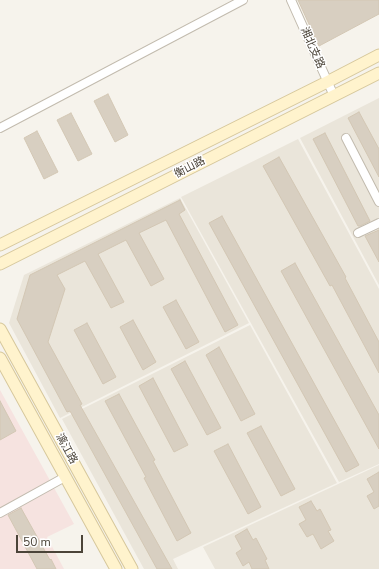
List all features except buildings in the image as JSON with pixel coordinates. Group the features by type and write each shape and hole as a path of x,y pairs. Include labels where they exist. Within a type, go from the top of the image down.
{"street":[{"path":"0,128 243,0"},
{"name":"湘北支路","path":"291,0 334,96"},
{"name":"衡山路","path":"0,244 379,55"},
{"name":"衡山路","path":"0,264 379,73"},
{"path":"346,138 379,202"},
{"path":"358,233 379,223"},
{"name":"漓江路","path":"0,329 132,569"},
{"name":"漓江路","path":"0,358 116,569"},
{"path":"0,513 66,477"}],"shaded area":[{"path":"379,98 379,285 300,138"},
{"path":"298,139 379,289 379,464 339,482 181,197"},
{"path":"180,198 249,323 60,418 9,323 24,275"},
{"path":"250,325 337,483 173,559 178,569 144,569 62,419"},
{"path":"0,390 74,524 47,537 64,569 0,569"},
{"path":"379,465 379,569 215,569 203,547"}]}
